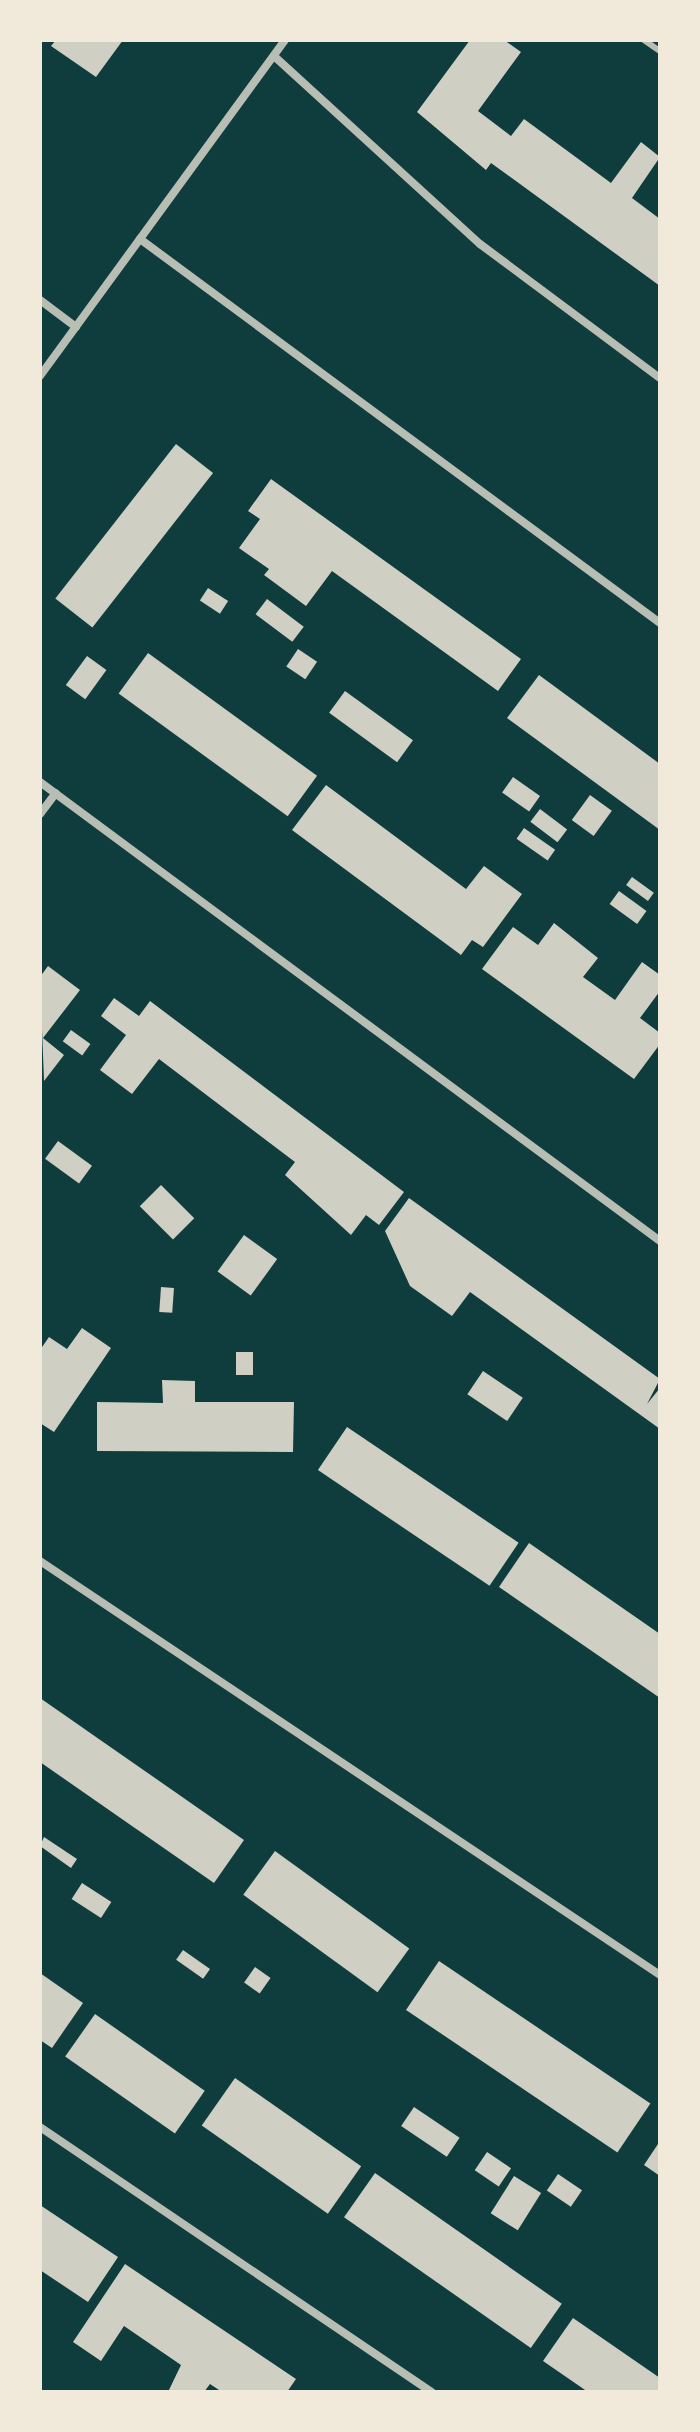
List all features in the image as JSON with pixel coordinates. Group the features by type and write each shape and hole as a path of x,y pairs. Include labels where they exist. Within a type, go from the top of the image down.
{"street":[{"path":"40,376 285,40"},
{"path":"274,56 480,244 660,378"},
{"path":"140,239 660,623"},
{"path":"40,300 76,327"},
{"path":"40,782 660,1241"},
{"path":"40,814 56,793"},
{"path":"40,1561 660,1975"},
{"path":"40,2127 432,2392"}],"lane":[{"path":"644,40 660,51"}],"building":[{"path":"56,40 123,40 96,77 51,46"},
{"path":"470,40 504,40 521,52 478,111 511,136 524,119 611,183 641,142 660,157 632,198 660,219 660,286 491,163 486,170 417,112"},
{"path":"176,444 213,473 92,627 55,598"},
{"path":"271,479 521,659 498,691 332,571 306,606 264,575 269,569 239,548 260,519 248,511"},
{"path":"208,588 228,601 220,614 200,601"},
{"path":"267,599 304,627 292,642 256,614"},
{"path":"298,649 317,662 305,679 286,666"},
{"path":"148,653 317,776 288,816 119,693"},
{"path":"87,656 106,670 85,699 66,685"},
{"path":"539,675 660,764 660,830 507,718"},
{"path":"345,691 413,740 397,762 329,713"},
{"path":"513,777 540,796 529,811 502,793"},
{"path":"326,785 466,889 484,866 522,894 483,947 472,940 461,955 292,830"},
{"path":"590,795 612,811 594,836 572,820"},
{"path":"540,809 567,829 558,842 530,822"},
{"path":"524,828 555,850 548,860 517,839"},
{"path":"632,877 654,893 648,901 626,885"},
{"path":"619,891 647,911 637,924 610,904"},
{"path":"554,923 598,958 583,977 615,1000 642,962 660,975 660,991 640,1018 660,1033 660,1044 634,1079 482,969 513,927 538,945"},
{"path":"48,966 80,990 43,1038 64,1055 44,1081 40,977"},
{"path":"114,998 139,1016 150,1001 404,1192 379,1225 366,1215 351,1235 285,1175 295,1162 159,1059 132,1094 100,1070 126,1035 101,1016"},
{"path":"71,1030 90,1044 82,1055 63,1041"},
{"path":"58,1141 92,1166 79,1183 45,1159"},
{"path":"161,1185 194,1218 173,1239 140,1206"},
{"path":"409,1198 660,1379 647,1404 660,1388 660,1429 470,1292 452,1316 410,1286 385,1231"},
{"path":"244,1235 277,1259 251,1296 218,1271"},
{"path":"161,1287 174,1288 172,1313 159,1312"},
{"path":"82,1328 111,1348 54,1432 40,1423 40,1350 49,1337 67,1349"},
{"path":"236,1352 253,1352 253,1375 236,1375"},
{"path":"483,1371 523,1398 507,1421 467,1394"},
{"path":"162,1380 195,1381 195,1402 294,1402 293,1452 97,1451 97,1402 163,1403"},
{"path":"347,1427 519,1543 490,1586 318,1470"},
{"path":"529,1543 660,1634 660,1698 499,1587"},
{"path":"40,1698 244,1840 214,1883 40,1762"},
{"path":"44,1837 77,1859 71,1868 40,1846"},
{"path":"275,1851 409,1949 378,1992 243,1895"},
{"path":"82,1883 111,1902 101,1918 72,1899"},
{"path":"183,1950 210,1969 203,1979 176,1960"},
{"path":"439,1961 650,2104 617,2153 406,2010"},
{"path":"255,1967 271,1978 260,1993 244,1983"},
{"path":"40,1973 83,2003 52,2048 40,2040"},
{"path":"95,2014 205,2091 175,2133 65,2057"},
{"path":"235,2078 361,2166 328,2214 202,2126"},
{"path":"414,2107 460,2138 447,2157 401,2126"},
{"path":"660,2141 660,2176 644,2165"},
{"path":"487,2152 511,2168 499,2186 475,2170"},
{"path":"375,2173 562,2304 531,2348 344,2217"},
{"path":"558,2174 582,2190 571,2207 547,2191"},
{"path":"514,2176 541,2193 518,2230 491,2213"},
{"path":"40,2205 118,2257 88,2302 40,2270"},
{"path":"125,2264 296,2379 287,2392 222,2392 210,2384 204,2392 168,2392 181,2365 124,2326 101,2361 73,2342"},
{"path":"573,2318 660,2378 660,2392 588,2392 543,2361"}]}
